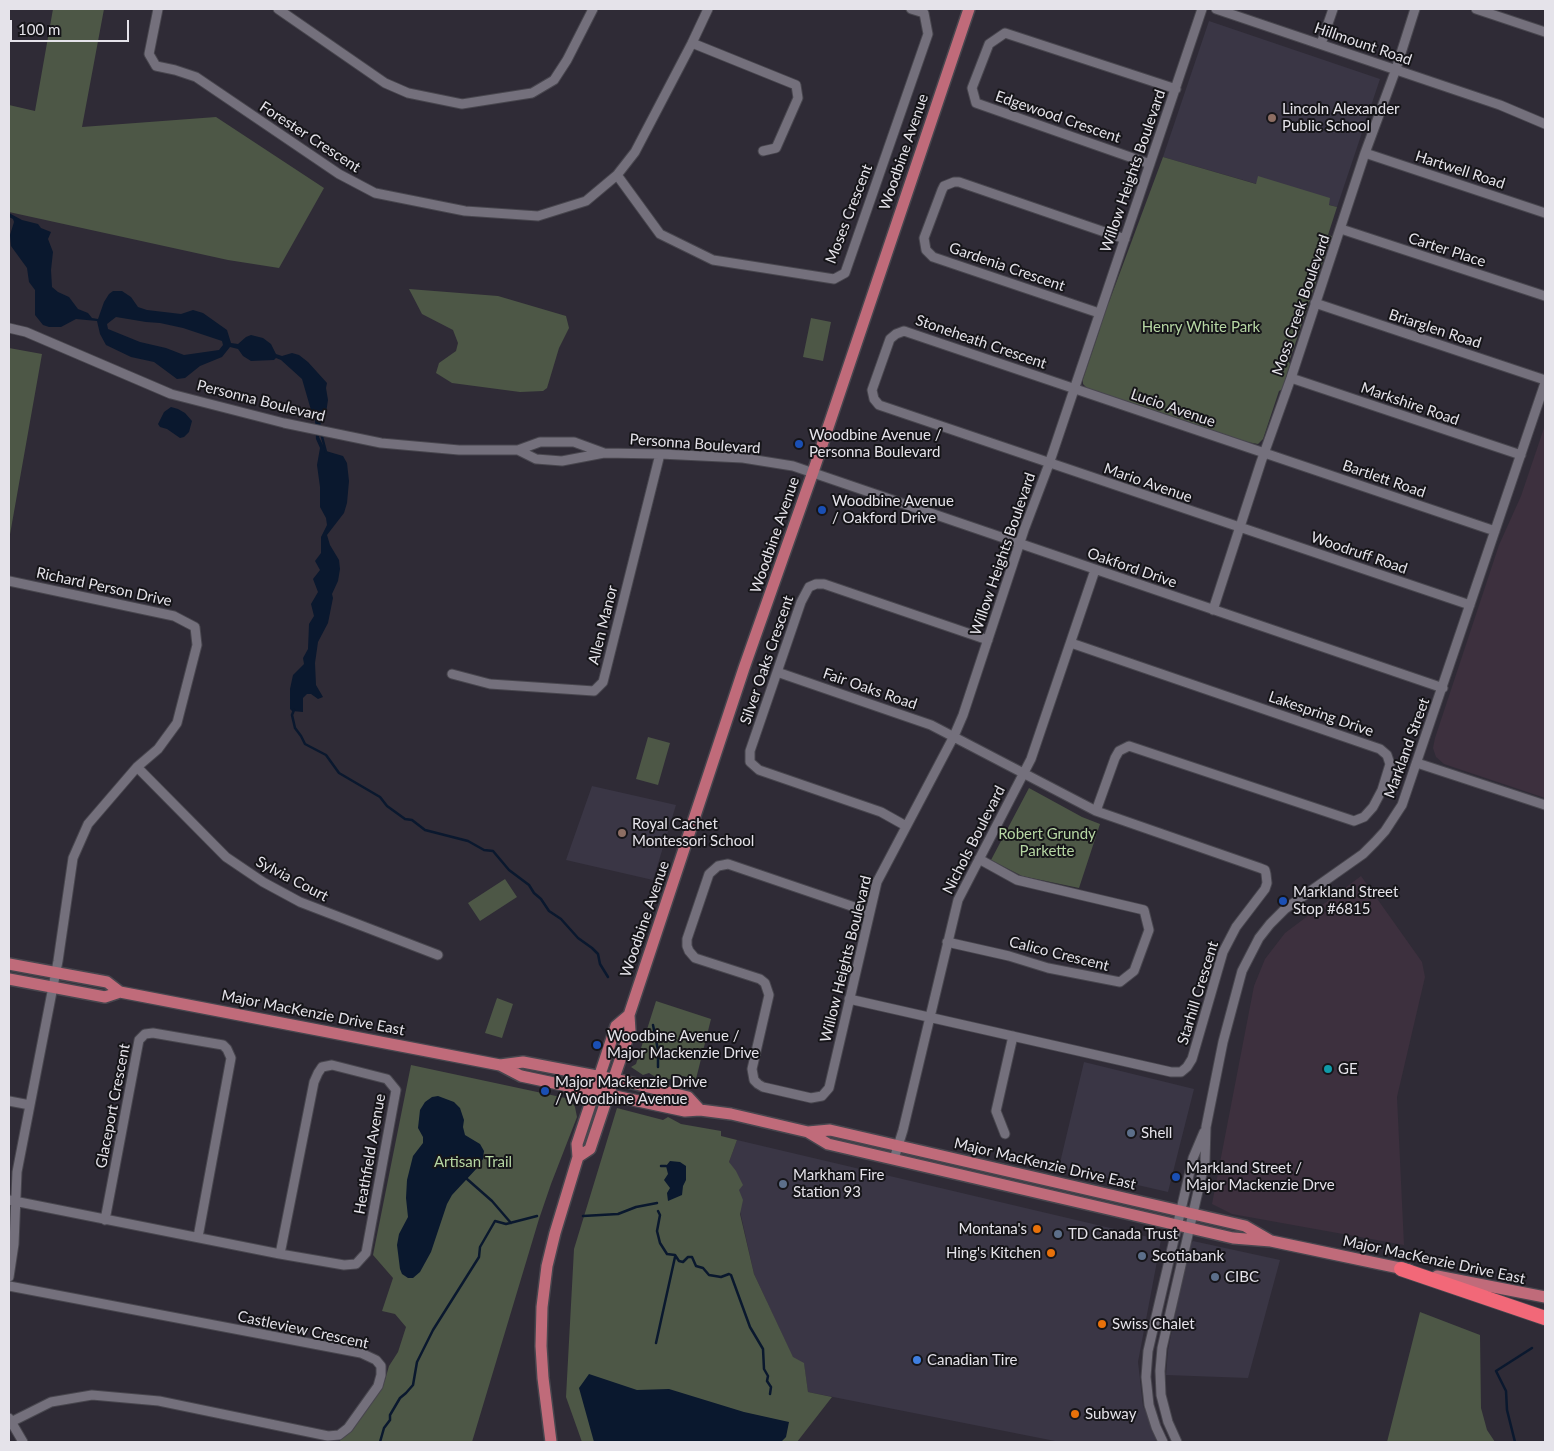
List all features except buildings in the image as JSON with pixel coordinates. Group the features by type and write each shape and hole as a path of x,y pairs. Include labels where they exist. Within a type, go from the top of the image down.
{"highway":[{"path":"1401,1268 1545,1318"}],"main road":[{"name":"Woodbine Avenue","path":"578,1157 590,1149 609,1094 630,1032 629,1015 744,668 813,472 969,9"},
{"name":"Major MacKenzie Drive East","path":"9,964 107,982 120,992"},
{"name":"Major MacKenzie Drive East","path":"9,979 105,996 120,992 500,1065 521,1076 685,1111 700,1110 732,1114 808,1132 828,1144 1233,1238 1271,1242 1545,1299"},
{"name":"Woodbine Avenue","path":"556,1442 550,1436 543,1378 542,1307 547,1266 578,1157 577,1144 616,1026 629,1015"},
{"name":"Major MacKenzie Drive East","path":"500,1065 524,1062 614,1079 688,1097 700,1110"},
{"name":"Major MacKenzie Drive East","path":"808,1132 830,1130 1245,1226 1271,1242"}],"street":[{"name":"Forester Crescent","path":"158,9 149,54 156,66 196,76 339,174 375,193 465,211 538,216 586,200 617,175 635,152 708,9"},
{"path":"278,9 386,83 408,93 462,104 532,93 554,80 568,60 593,9"},
{"name":"Moses Crescent","path":"617,175 660,234 713,260 834,279 845,273 928,34 924,13 911,9"},
{"name":"Willow Heights Boulevard","path":"869,912 728,864 713,868 709,874 687,938 688,951 695,958 760,979 768,988 768,1000 752,1069 754,1080 763,1087 816,1098 829,1088 869,912 880,874 954,736 963,715 1202,9"},
{"name":"Hillmount Road","path":"1216,9 1500,105 1545,124"},
{"path":"1321,44 1333,9"},
{"name":"Moss Creek Boulevard","path":"1213,610 1264,453 1415,9"},
{"path":"1476,9 1545,32"},
{"name":"Edgewood Crescent","path":"1150,164 976,103 972,88 990,44 1005,33 1176,89"},
{"path":"692,43 796,85 798,98 776,148 763,151"},
{"name":"Hillmount Road","path":"1500,105 1545,117"},
{"name":"Hartwell Road","path":"1365,153 1545,213"},
{"name":"Gardenia Crescent","path":"1099,313 933,257 926,250 924,238 944,186 959,182 1125,238"},
{"name":"Carter Place","path":"1341,229 1545,296"},
{"name":"Briarglen Road","path":"1315,303 1545,382"},
{"name":"Personna Boulevard","path":"9,328 26,332 171,394 284,423 381,443 459,450 518,450 540,442 574,442 604,453"},
{"name":"Stoneheath Crescent","path":"1049,464 879,405 874,399 872,390 890,339 904,331 1074,389"},
{"name":"Markshire Road","path":"1291,378 1521,456"},
{"name":"Markland Street","path":"1177,1442 1168,1422 1163,1403 1160,1363 1166,1328 1205,1161 1206,1127 1223,1042 1242,971 1258,938 1284,909 1363,854 1394,819 1402,805 1545,382"},
{"name":"Lucio Avenue","path":"1074,389 1264,453"},
{"name":"Personna Boulevard","path":"518,450 536,459 562,461 604,453 743,458 793,466 813,472"},
{"name":"Bartlett Road","path":"1264,453 1496,530"},
{"name":"Allen Manor","path":"452,674 490,684 594,691 603,682 660,454"},
{"name":"Mario Avenue","path":"1049,464 1239,528"},
{"name":"Oakford Drive","path":"813,472 1443,688"},
{"name":"Woodruff Road","path":"1239,528 1470,605"},
{"name":"Nichols Boulevard","path":"894,1159 958,900 1024,773 1037,743 1095,570"},
{"name":"Richard Person Drive","path":"9,582 174,616 195,627 197,645 177,723 158,750 137,767 88,824 73,858 56,973 17,1172 13,1201 14,1244 9,1277"},
{"name":"Silver Oaks Crescent","path":"906,826 881,812 758,770 754,767 749,757 801,602 809,587 816,584 824,584 988,640"},
{"name":"Lakespring Drive","path":"1070,643 1380,749 1387,755 1390,764 1382,790 1373,807 1364,817 1354,821 1129,746 1119,751 1115,758 1096,811"},
{"name":"Fair Oaks Road","path":"777,672 919,720 954,736"},
{"name":"Starhill Crescent","path":"849,999 1171,1072 1180,1072 1188,1067 1192,1059 1223,952 1236,928 1267,883 1265,870 1096,811 954,736"},
{"path":"1417,763 1545,805"},
{"name":"Sylvia Court","path":"137,767 226,857 263,882 300,902 438,955"},
{"name":"Calico Crescent","path":"947,942 1009,956 1048,968 1120,982 1134,971 1149,930 1144,910 1018,880 979,860"},
{"name":"Glaceport Crescent","path":"105,1220 139,1040 145,1034 153,1033 223,1045 231,1058 198,1237"},
{"path":"1004,1134 996,1111 1013,1036"},
{"name":"Heathfield Avenue","path":"13,1201 105,1220 198,1237 280,1254 344,1266 356,1264 366,1254 396,1090 386,1079 332,1065 322,1067 318,1072 314,1082 280,1254"},
{"path":"9,1101 30,1105"},
{"name":"Markland Street","path":"1163,1442 1156,1428 1149,1405 1146,1371 1149,1344 1193,1158 1206,1127"},
{"name":"Castleview Crescent","path":"9,1286 361,1353 376,1360 381,1366 378,1386 348,1428 339,1435 328,1436 159,1401 92,1395 51,1402 9,1421"},
{"path":"9,1421 23,1442"}],"shaded area":[{"name":"Lincoln Alexander Public School","path":"1209,21 1380,79 1337,207 1163,157"},
{"path":"1545,425 1545,798 1444,764 1436,757 1433,748 1499,545 1521,496"},
{"name":"Royal Cachet Montessori School","path":"592,786 676,805 653,880 566,860"},
{"path":"1361,876 1422,962 1425,977 1397,1097 1404,1245 1232,1214 1212,1204 1254,986 1265,959 1285,933"},
{"path":"1084,1062 1194,1089 1168,1192 1059,1167"},
{"path":"737,1140 1161,1240 1138,1362 1143,1406 1160,1442 1060,1442 808,1392 804,1364 793,1358 754,1274 729,1162"},
{"path":"1193,1241 1280,1260 1248,1378 1166,1375 1168,1350 1189,1245"}],"green space":[{"path":"53,9 104,9 82,127 216,117 324,188 279,268 228,260 9,212 9,105 35,111"},
{"name":"Henry White Park","path":"1163,157 1256,184 1258,176 1330,198 1329,205 1337,207 1328,235 1335,237 1330,241 1289,362 1291,366 1283,389 1279,391 1263,439 1258,444 1237,440 1088,389 1083,384 1100,329 1099,326 1105,303 1109,302"},
{"path":"409,289 498,296 566,316 569,328 559,348 547,388 543,391 520,392 452,383 436,373 439,363 456,351 458,343 453,330 422,314"},
{"path":"811,318 831,322 823,361 803,357"},
{"path":"9,348 42,354 9,540"},
{"path":"648,737 670,743 658,785 636,779"},
{"name":"Robert Grundy Parkette","path":"1029,788 1082,817 1100,824 1079,888 1022,876 991,860"},
{"path":"505,879 517,897 480,921 468,903"},
{"path":"497,998 513,1004 502,1038 485,1033"},
{"path":"656,1001 711,1019 696,1079 683,1076 662,1081 649,1073 643,1075 631,1067 636,1064"},
{"name":"Artisan Trail","path":"411,1065 570,1099 575,1107 577,1117 539,1219 472,1442 339,1442 385,1380 389,1366 398,1352 406,1327 395,1314 382,1311 393,1278 373,1255"},
{"path":"617,1108 663,1120 668,1117 681,1124 721,1131 721,1136 737,1140 729,1162 743,1185 739,1190 743,1200 740,1214 754,1274 793,1357 804,1363 808,1392 832,1397 797,1442 582,1442 566,1397 574,1249"},
{"path":"1420,1312 1480,1335 1481,1408 1487,1430 1495,1442 1387,1442"}],"water":[{"path":"9,213 22,220 38,224 41,228 51,232 48,239 53,252 52,287 69,297 78,309 88,313 92,318 98,319 104,302 113,291 122,291 131,297 138,307 147,310 181,314 193,310 203,313 227,330 231,343 238,344 251,335 263,338 271,344 276,354 282,356 292,353 299,355 327,383 328,400 326,413 321,421 319,437 326,451 343,456 347,463 349,481 344,513 327,535 330,545 339,560 340,569 338,581 332,594 333,598 328,623 318,642 315,663 316,685 323,697 318,699 311,694 307,694 303,698 303,712 290,709 290,689 293,675 304,664 303,658 308,649 309,624 314,616 311,604 318,592 313,579 320,570 315,561 321,553 321,537 327,525 326,518 320,507 317,465 320,448 316,439 315,420 302,379 281,360 276,358 274,360 251,361 243,356 238,349 230,347 222,357 200,366 185,378 177,379 154,362 131,357 106,345 100,334 97,321 76,319 61,327 43,325 35,315 35,290 29,282 27,268 11,246 10,235 14,222 9,217","holes":["116,317 183,328 222,341 223,345 219,350 184,355 166,348 140,342 108,329 107,324"]},
{"path":"171,407 185,413 192,421 189,432 184,437 180,438 158,424 164,412"},
{"path":"438,1096 454,1102 460,1108 464,1120 465,1135 480,1144 484,1151 483,1159 452,1195 447,1204 431,1252 420,1272 413,1278 408,1278 402,1274 400,1269 397,1245 399,1234 408,1217 407,1180 413,1156 423,1143 423,1137 418,1128 420,1110 425,1102 432,1097"},
{"path":"670,1161 680,1162 686,1166 686,1180 682,1195 668,1201 667,1193 670,1188 664,1180 668,1174 666,1166"},
{"path":"589,1374 637,1390 669,1389 744,1412 789,1422 786,1437 781,1442 594,1442 579,1388"}],"waterway":[{"path":"321,433 326,452"},
{"path":"294,710 292,715 295,728 305,744 326,755 339,773 380,797 387,806 405,819 412,820 425,830 468,841 484,850 493,851 509,870 529,885 549,911 561,919 578,938 598,954 600,964 608,977"},
{"path":"653,1025 658,1050 658,1067"},
{"path":"661,1166 666,1166"},
{"path":"467,1179 492,1201 511,1223"},
{"path":"583,1216 618,1214 636,1207 657,1203"},
{"path":"658,1211 660,1215 657,1231 660,1243 667,1254 675,1255 679,1261 683,1262 688,1257 692,1257 696,1266 703,1268 709,1275 721,1277 731,1275 750,1327 763,1349 764,1369 768,1376 767,1381 771,1387 770,1394"},
{"path":"380,1442 384,1428 390,1420 390,1415 400,1398 413,1385 417,1362 433,1330 479,1257 480,1247 495,1221 506,1224 537,1216"},
{"path":"656,1343 675,1257"},
{"path":"1515,1442 1507,1410 1506,1391 1496,1371 1532,1348"}],"place":[{"name":"Lincoln Alexander Public School","path":"1272,118"},
{"name":"Woodbine Avenue / Personna Boulevard","path":"799,444"},
{"name":"Woodbine Avenue / Oakford Drive","path":"822,510"},
{"name":"Royal Cachet Montessori School","path":"622,833"},
{"name":"Markland Street Stop #6815","path":"1283,901"},
{"name":"Woodbine Avenue / Major Mackenzie Drive","path":"597,1045"},
{"name":"GE","path":"1328,1069"},
{"name":"Major Mackenzie Drive / Woodbine Avenue","path":"545,1091"},
{"name":"Shell","path":"1131,1133"},
{"name":"Markland Street / Major Mackenzie Drve","path":"1176,1177"},
{"name":"Markham Fire Station 93","path":"783,1184"},
{"name":"Montana's","path":"1037,1229"},
{"name":"TD Canada Trust","path":"1058,1234"},
{"name":"Hing's Kitchen","path":"1051,1253"},
{"name":"Scotiabank","path":"1142,1256"},
{"name":"CIBC","path":"1215,1277"},
{"name":"Swiss Chalet","path":"1102,1324"},
{"name":"Canadian Tire","path":"917,1360"},
{"name":"Subway","path":"1075,1414"}]}
